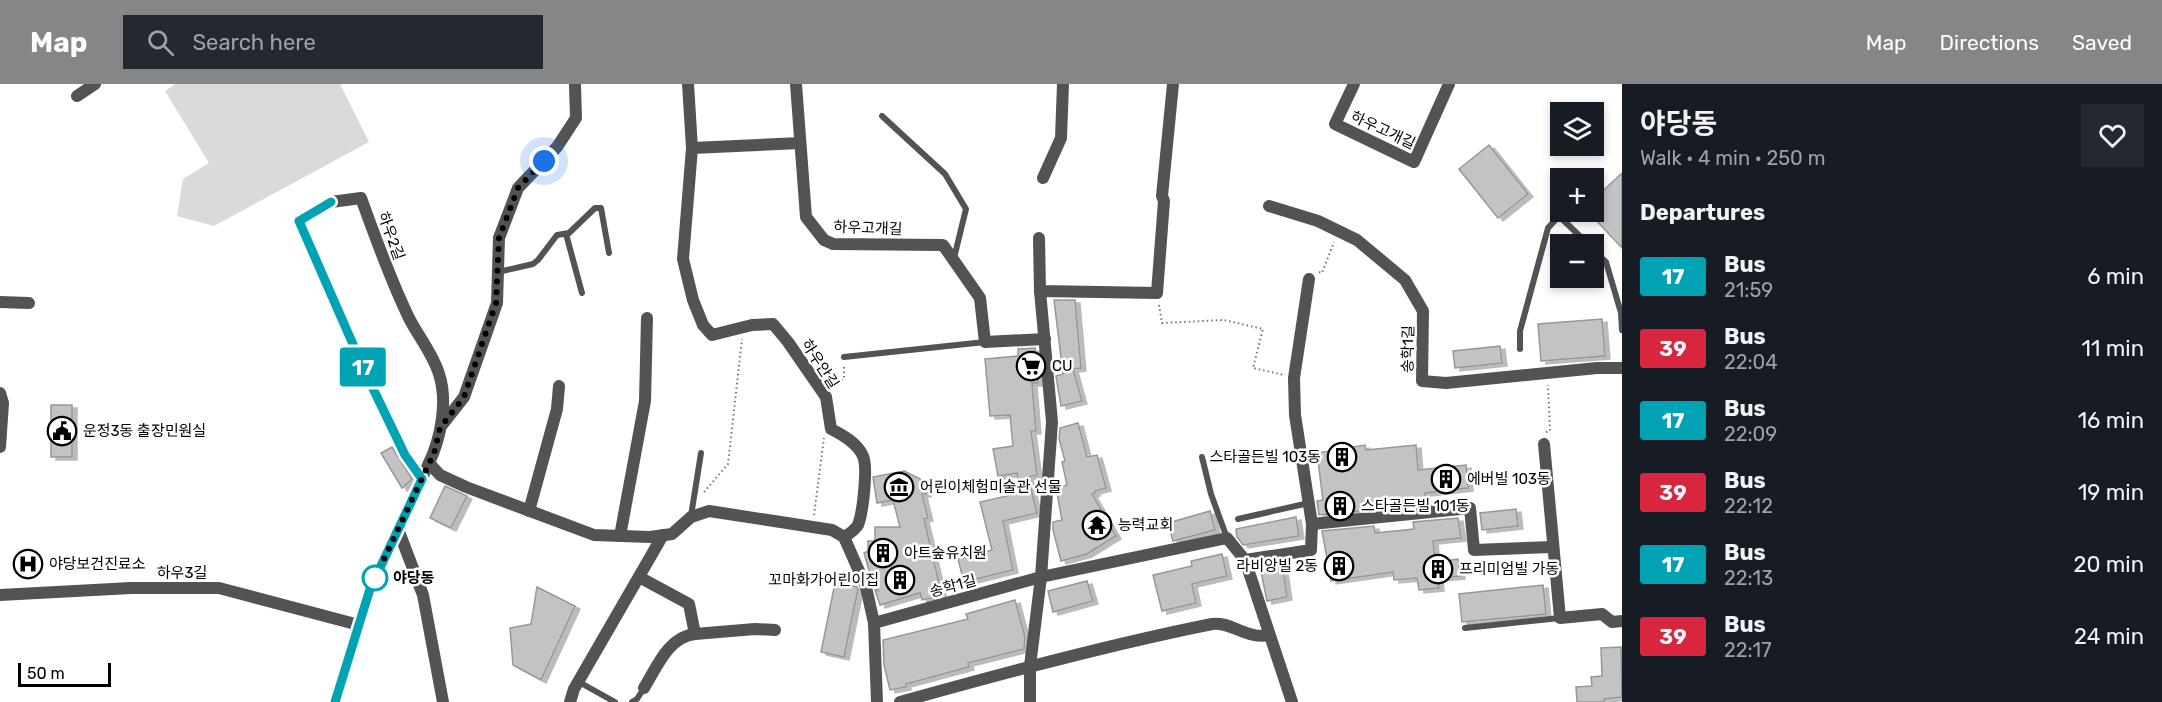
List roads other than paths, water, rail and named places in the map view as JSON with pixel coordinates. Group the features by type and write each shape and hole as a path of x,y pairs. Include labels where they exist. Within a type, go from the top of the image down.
{"street":[{"path":"77,96 95,84"},
{"path":"440,428 464,397 496,303 499,238 518,188 557,147 576,118 575,84"},
{"path":"688,84 692,148 800,143"},
{"name":"하우고개길","path":"796,84 806,217 824,240 832,244 943,245 953,260"},
{"path":"1043,178 1061,138 1063,84"},
{"path":"1040,291 1156,293 1164,201 1162,196 1173,84"},
{"name":"하우고개길","path":"1354,84 1335,124 1414,162 1449,84"},
{"name":"하우안길","path":"692,148 683,259 693,300 703,325 712,334 773,324 826,397 831,429 859,448 864,459 862,510 857,528 844,537"},
{"name":"하우2길","path":"335,702 370,589 422,479 429,463 434,453 444,412 439,374 409,319 361,198 331,202 299,221 366,374 405,455 422,479"},
{"name":"송학1길","path":"1269,206 1318,221 1357,240 1406,280 1423,311 1422,381 1446,383 1597,368 1622,368"},
{"path":"1030,702 1030,666 1041,577 1052,422 1040,291 1039,238"},
{"path":"953,260 981,298 985,342 1044,339"},
{"path":"1245,560 1311,550 1312,524 1295,415 1294,378 1310,274"},
{"path":"0,302 29,303"},
{"path":"620,536 645,401 647,318"},
{"path":"529,511 556,409 559,386"},
{"path":"0,393 3,403 0,447"},
{"path":"1544,444 1560,618 1602,614 1612,622 1622,621"},
{"path":"429,463 440,475 594,535 650,537 672,534 692,512 709,511 832,530 844,537 866,587 874,623 877,702"},
{"path":"1312,524 1470,508 1474,550 1553,547"},
{"path":"398,529 423,595 443,702"},
{"path":"570,702 579,682 663,535"},
{"path":"1227,538 1245,560 1292,702"},
{"name":"송학1길","path":"874,623 1041,577 1227,538"},
{"path":"639,577 689,604 695,634"},
{"name":"하우3길","path":"0,596 131,588 219,588 359,625"},
{"path":"900,702 1030,666 1216,624 1259,638 1269,635"},
{"path":"644,688 667,650 682,636 755,629 775,630"}],"lane":[{"path":"882,116 945,174 966,210 953,260"},
{"path":"498,272 532,264 538,260 557,235 569,233 595,208 602,208 609,253"},
{"path":"1520,350 1520,331 1535,271 1548,228 1554,222"},
{"path":"1568,222 1579,234"},
{"path":"566,234 582,293"},
{"path":"1604,260 1621,313 1622,330"},
{"path":"844,357 985,342"},
{"path":"692,512 701,453"},
{"path":"1202,457 1211,494 1227,538"},
{"path":"1238,519 1309,503"},
{"path":"1465,628 1560,618"},
{"path":"579,682 615,702"},
{"path":"632,702 637,699 644,688"}],"place":[{"name":"CU","path":"1031,366"},
{"name":"운정3동 출장민원실","path":"62,431"},
{"name":"스타골든빌 103동","path":"1342,457"},
{"name":"에버빌 103동","path":"1446,479"},
{"name":"어린이체험미술관 선물","path":"899,487"},
{"name":"스타골든빌 101동","path":"1340,506"},
{"name":"능력교회","path":"1097,525"},
{"name":"아트숲유치원","path":"883,553"},
{"name":"야당보건진료소","path":"28,564"},
{"name":"라비앙빌 2동","path":"1339,566"},
{"name":"프리미엄빌 가동","path":"1438,569"},
{"name":"야당동","path":"375,578"},
{"name":"꼬마화가어린이집","path":"900,580"}]}
